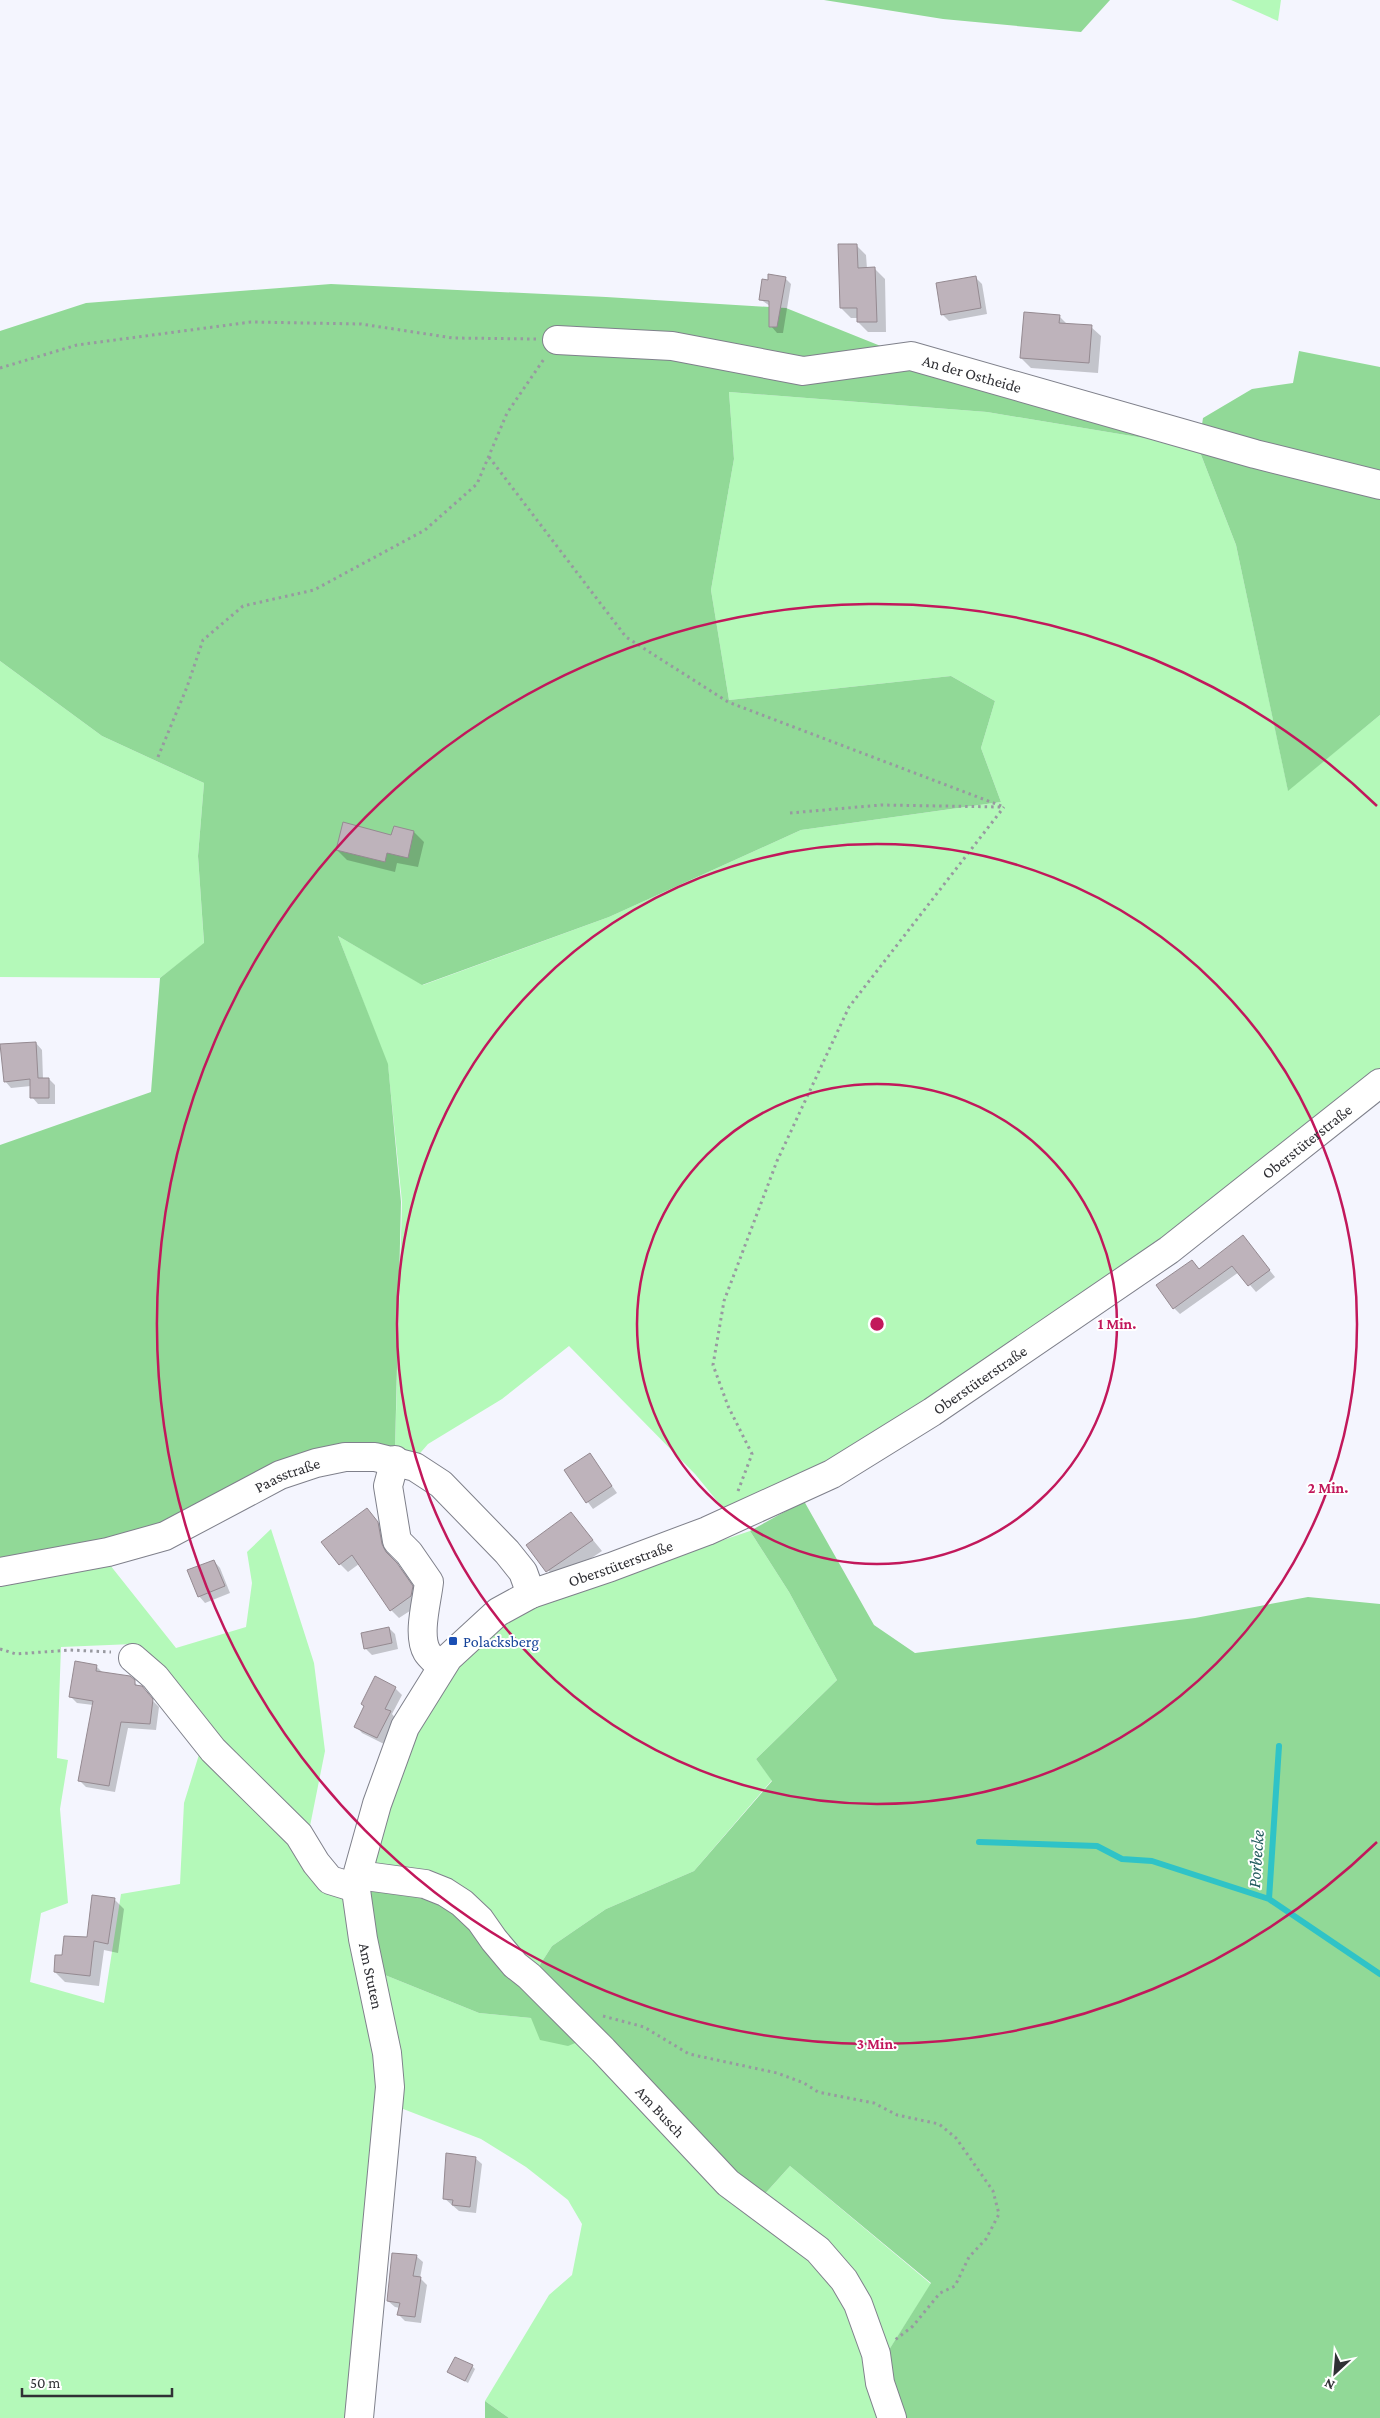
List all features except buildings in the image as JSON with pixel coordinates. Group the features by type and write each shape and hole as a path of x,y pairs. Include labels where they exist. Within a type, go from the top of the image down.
{"street":[{"name":"An der Ostheide","path":"557,340 672,346 803,371 911,356 1255,454 1380,485"},
{"name":"Oberstüterstraße","path":"531,1594 610,1568 730,1521 832,1474 932,1412 1169,1250 1380,1083"},
{"name":"Paasstraße","path":"0,1572 108,1552 166,1536 280,1475 316,1463 353,1457 376,1456 395,1460 415,1468 441,1484 507,1552 523,1572 531,1594"},
{"path":"395,1460 388,1486 392,1520 398,1541 409,1553 429,1582 423,1624 424,1645 427,1652 441,1667"},
{"name":"Am Stuten","path":"360,2418 390,2086 387,2053 363,1939 357,1882 377,1804 406,1727 441,1667 498,1612 531,1594"},
{"name":"Am Busch","path":"133,1658 155,1677 213,1750 299,1835 316,1863 330,1880 425,1884 445,1892 462,1902 480,1920 516,1965 530,1976 603,2050 728,2183 818,2250 844,2280 858,2304 876,2354 880,2382 892,2418"}],"path":[{"path":"0,368 77,345 250,322 361,324 454,338 557,340"},
{"path":"158,757 187,686 203,640 243,606 314,590 425,530 477,484 507,413 557,340"},
{"path":"489,457 626,637 728,702 1004,807"},
{"path":"790,813 881,805 1004,807"},
{"path":"730,1521 740,1484 752,1454 728,1406 714,1365 724,1301 777,1162 849,1007 1004,807"},
{"path":"0,1649 16,1654 94,1650 113,1652 133,1658"},
{"path":"601,2016 618,2018 644,2027 688,2054 777,2073 804,2083 818,2092 874,2103 897,2115 939,2124 956,2138 993,2191 998,2214 986,2239 969,2257 955,2286 940,2293 913,2326 876,2354"}],"green space":[{"path":"824,0 1110,0 1081,32 943,19"},
{"path":"1231,0 1281,0 1278,21"},
{"path":"331,284 606,297 786,308 913,359 1200,438 1203,418 1252,389 1293,383 1299,351 1380,367 1380,715 1288,791 1236,545 1198,447 987,412 729,392 734,459 711,590 729,700 951,676 995,701 981,748 1001,802 801,830 609,917 422,985 338,936 388,1064 401,1202 395,1450 325,1450 188,1523 0,1567 0,1145 151,1092 160,978 204,943 198,856 204,783 102,736 0,661 0,331 86,303"},
{"path":"729,392 987,412 1198,447 1236,545 1288,790 1380,715 1380,1072 1164,1246 830,1468 727,1513 695,1474 569,1346 502,1399 428,1444 415,1459 395,1450 402,1202 388,1066 338,936 423,985 609,917 801,830 1001,802 981,748 995,701 951,676 729,700 711,590 734,459"},
{"path":"0,661 102,736 204,783 198,856 204,944 160,978 0,977"},
{"path":"804,1501 874,1625 915,1653 1195,1618 1308,1597 1380,1604 1380,2418 899,2418 882,2361 931,2283 790,2166 762,2197 735,2179 536,1971 552,1946 606,1909 694,1871 772,1781 756,1759 837,1680 789,1592 750,1531"},
{"path":"271,1529 314,1663 325,1751 307,1841 209,1733 133,1644 61,1647 57,1758 68,1760 60,1809 68,1903 41,1913 30,1982 104,2003 121,1894 180,1884 184,1803 202,1745 345,1897 379,2052 349,2418 0,2418 0,1585 110,1565 176,1648 246,1627 252,1583 247,1552"},
{"path":"750,1531 789,1592 837,1680 756,1759 772,1780 694,1871 606,1909 552,1946 536,1971 367,1864 411,1733 448,1672 494,1628 540,1602"},
{"path":"365,1883 436,1894 585,2039 568,2046 540,2040 531,2018 479,2013 375,1971"},
{"path":"375,1971 479,2013 531,2018 585,2039 837,2284 886,2418 509,2418 485,2401 549,2295 572,2275 582,2224 568,2200 526,2167 481,2139 398,2107"},
{"path":"790,2166 931,2284 882,2361 864,2304 762,2197"},
{"path":"485,2401 509,2418 485,2418"}],"waterway":[{"name":"Porbecke","path":"1279,1746 1269,1899 1380,1974"},
{"path":"979,1842 1097,1846 1122,1859 1152,1861 1269,1899"}],"place":[{"name":"Polacksberg","path":"453,1641"}]}
